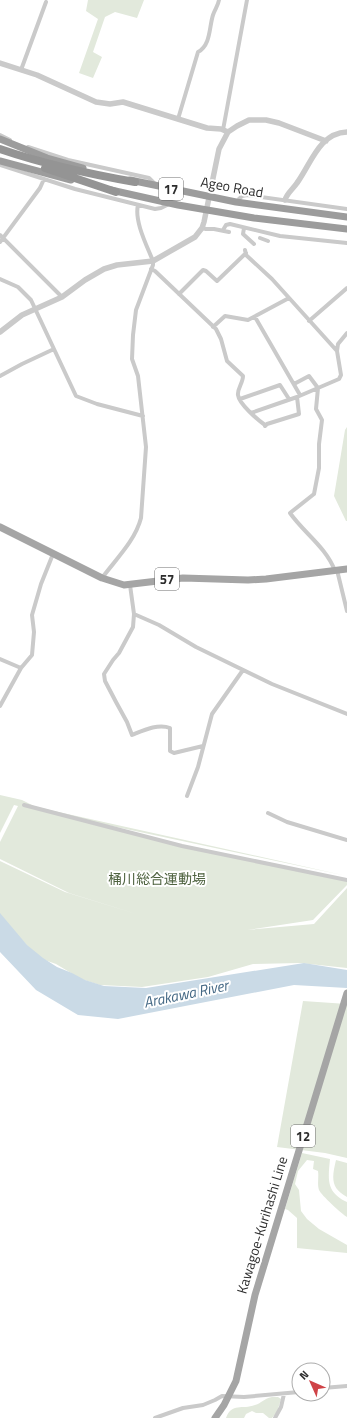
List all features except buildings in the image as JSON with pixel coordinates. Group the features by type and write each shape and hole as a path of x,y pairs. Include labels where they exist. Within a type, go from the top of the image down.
{"highway":[{"name":"Ageo Road","path":"0,139 47,158 135,182 236,202 347,217"},
{"path":"0,149 60,167 135,182"},
{"path":"0,153 116,192"},
{"name":"Ageo Road","path":"0,161 116,192 169,203 254,218 347,229"}],"main road":[{"name":"57","path":"0,527 117,584 130,585 183,578 258,580 347,569"},
{"name":"Kawagoe-Kurihashi Line","path":"215,1418 236,1381 259,1278 347,993"}],"street":[{"path":"178,119 198,52 206,44 219,0"},
{"path":"0,332 22,314 62,297 85,280 104,269 117,265 153,261 195,237 202,228 220,149 226,131 247,0"},
{"path":"21,70 46,2"},
{"path":"0,63 52,81 96,102 105,104 123,102 207,128 226,131 249,120 266,120 279,123 326,141"},
{"path":"285,200 287,194 297,184 319,148 326,141 338,134 347,132"},
{"path":"0,135 36,150 69,160 149,178 156,186"},
{"path":"0,165 75,189 138,205 158,209 169,203"},
{"path":"0,242 1,236 40,188 44,179"},
{"path":"236,202 242,196 247,195 347,209"},
{"path":"102,578 130,542 139,526 141,518 146,446 138,376 132,359 133,336 136,310 153,261 139,225 137,212 138,205"},
{"path":"223,230 227,224 288,237 347,243"},
{"path":"202,228 230,232"},
{"path":"244,228 244,234 254,244"},
{"path":"1,236 62,297"},
{"path":"260,238 268,241"},
{"path":"179,294 203,270 216,282 246,252 337,350"},
{"path":"151,270 155,271 219,333 227,361 243,376 238,397 251,413 265,426 299,414 299,396 294,384 255,317"},
{"path":"0,279 18,287 32,300 76,396 97,404 143,416"},
{"path":"309,321 347,288"},
{"path":"214,327 225,316 246,320 255,317 289,298"},
{"path":"251,413 290,400 339,379 341,375 337,350 338,344 347,333"},
{"path":"0,376 54,349"},
{"path":"294,384 310,376 318,388 316,410 322,420 319,444 319,468 314,494 290,513 303,529 315,540 336,570 347,611"},
{"path":"240,399 280,385 290,400"},
{"path":"0,706 21,668 32,655 34,632 32,615 41,584 53,554"},
{"path":"130,585 134,614 133,627 119,653 104,674 105,681 128,722 132,736 150,728 166,726 170,728 170,752 174,753 203,746"},
{"path":"134,614 159,625 196,647 243,670 306,699 347,714"},
{"path":"0,659 21,668"},
{"path":"187,796 198,767 212,714 243,670"},
{"path":"24,805 182,846 347,880"},
{"path":"268,813 287,822 347,840"},
{"path":"331,1387 347,1386"},
{"path":"155,1418 183,1408 203,1404 222,1396 244,1397 291,1393"},
{"path":"275,1418 281,1407 284,1394"}],"green space":[{"path":"88,0 144,0 137,18 115,12 105,17 93,52 102,57 93,78 79,73 98,19 86,11"},
{"path":"347,427 346,521 334,496 345,430"},
{"name":"桶川総合運動場","path":"0,795 22,800 34,806 54,811 347,876 46,812 182,846 347,880 347,885 313,920 247,930 314,924 347,888 347,968 300,963 253,964 208,977 142,987 100,985 81,979 56,964 39,958 0,917 0,861 65,892 143,916 69,893 0,859 0,842 18,806 14,805 0,833"},
{"path":"303,1001 347,1004 347,1158 325,1153 277,1147"},
{"path":"302,1153 330,1159 330,1185 335,1194 347,1202 347,1217 319,1190 318,1171 313,1169 314,1161 307,1160 298,1171 295,1184 299,1190 301,1211 307,1219 319,1229 347,1245 347,1253 297,1248 297,1218 285,1209"},
{"path":"336,1160 347,1163 347,1197 341,1194 335,1186 333,1177"},
{"path":"272,1397 278,1397 281,1399 277,1412 272,1418 269,1418 263,1413 256,1413 252,1411 246,1414 244,1418 226,1418 228,1413 234,1408 255,1405"}],"water":[{"name":"Arakawa River","path":"0,913 27,945 43,958 57,967 85,980 104,986 146,988 304,963 347,970 347,988 294,985 118,1019 78,1015 36,990 0,952"}]}
